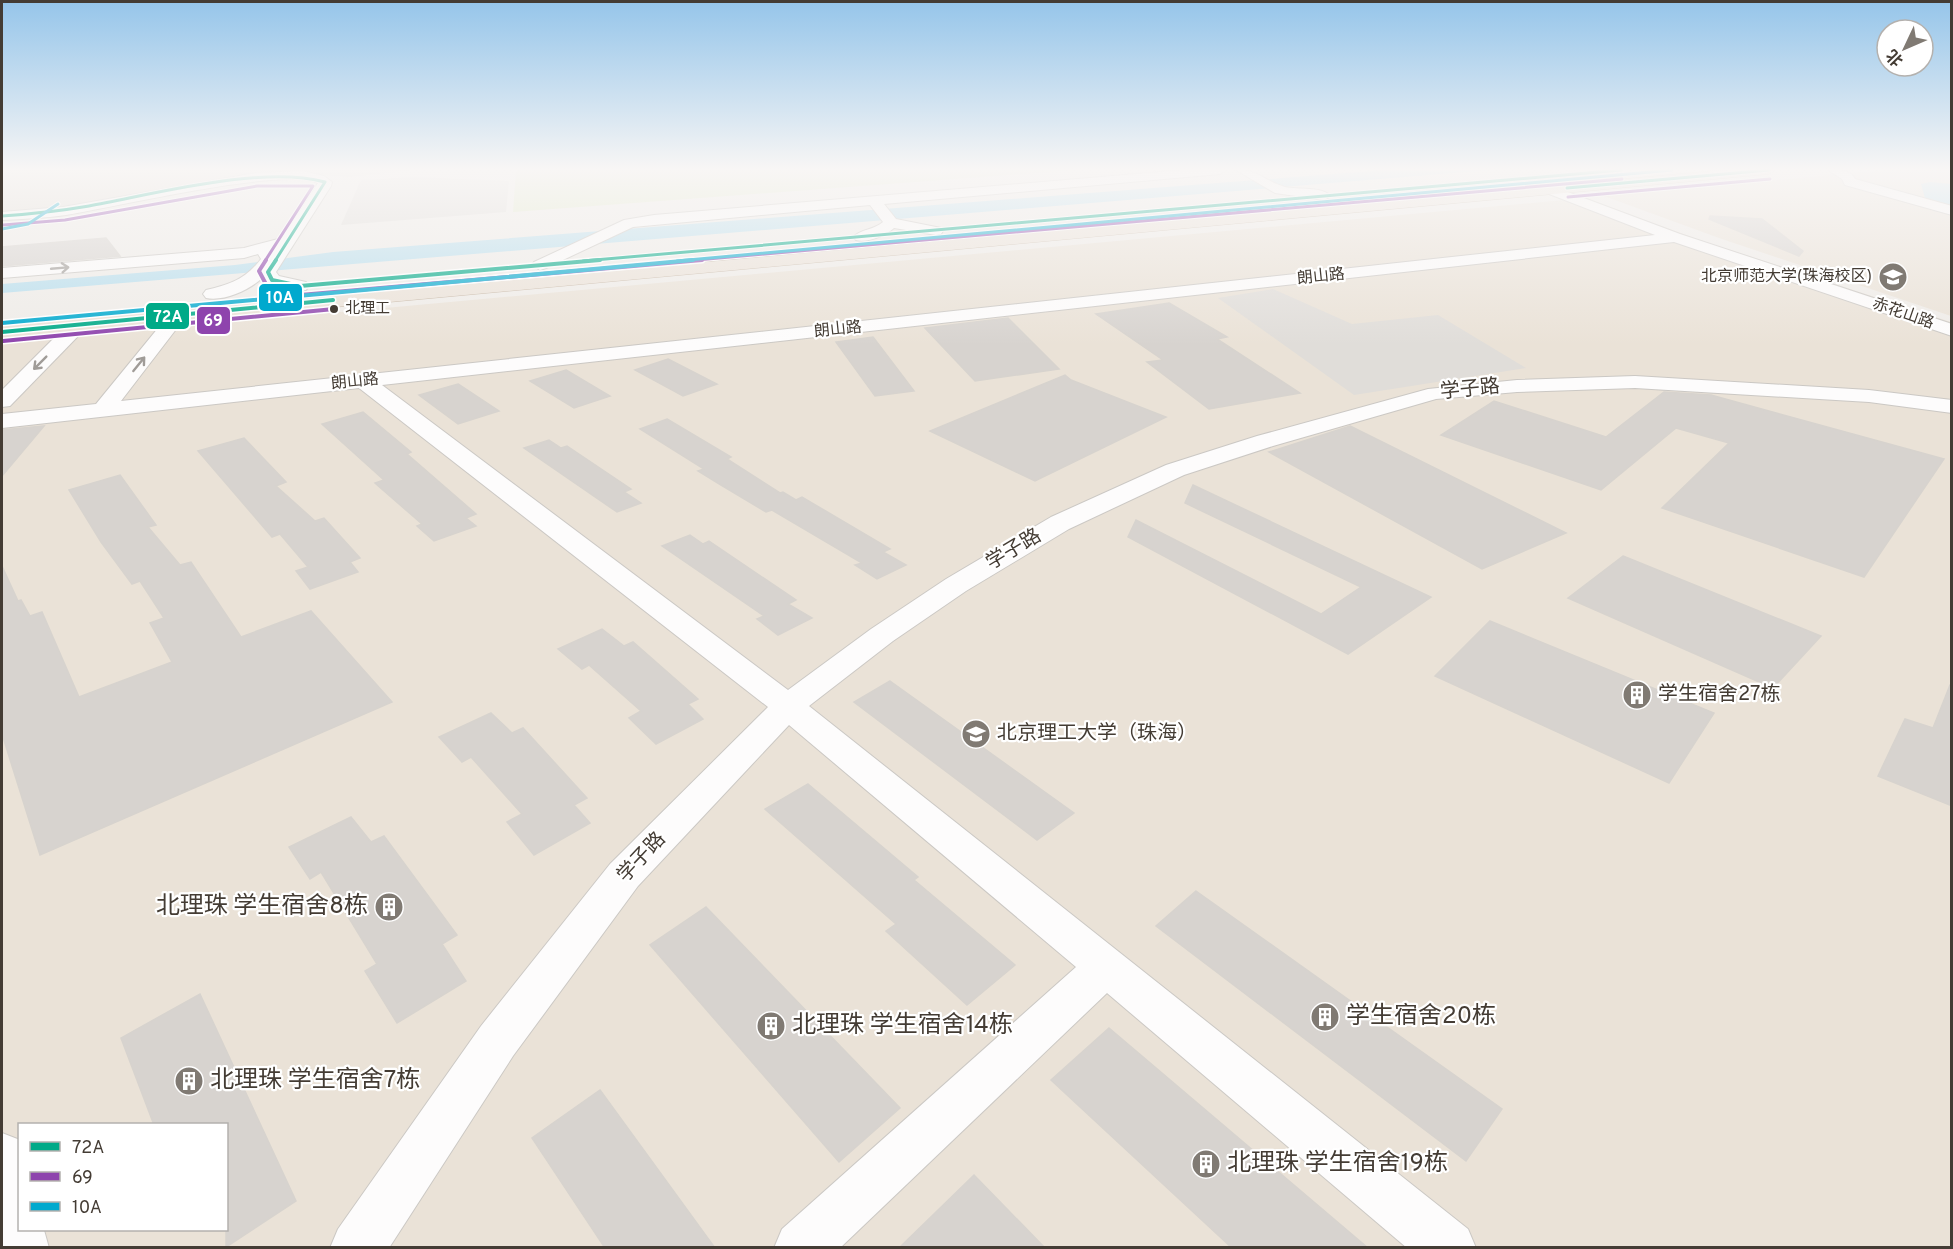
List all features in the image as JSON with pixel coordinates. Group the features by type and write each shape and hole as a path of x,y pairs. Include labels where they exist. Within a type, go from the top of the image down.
{"highway":[{"path":"2,315 300,286 962,228"},
{"path":"2,332 1122,228"}],"street":[{"path":"212,294 238,288 253,280 269,265 297,228"},
{"path":"540,265 618,228"},
{"path":"861,237 883,228"},
{"path":"928,228 936,231"},
{"name":"赤花山路","path":"1652,228 1952,330"},
{"name":"朗山路","path":"2,421 1675,237"},
{"path":"244,253 289,241"},
{"path":"2,273 259,253 269,265 272,280 300,286"},
{"path":"103,410 178,315"},
{"path":"2,401 78,325"},
{"path":"363,381 788,706 1449,1248"},
{"name":"学子路","path":"357,1248 497,1041 624,875 788,706 882,635 956,585 1075,515 1175,470 1265,441 1435,393 1517,386 1635,382 1869,396 1952,407"},
{"path":"801,1248 1106,967"},
{"path":"2,1158 18,1230"},
{"path":"18,1231 22,1248"}],"shaded area":[{"name":"北京理工大学（珠海）","path":"1255,228 1668,228 1951,322 1951,1247 2,1248 2,343"},
{"path":"1692,228 1951,228 1951,316"},
{"path":"1273,289 1352,324 1438,315 1526,368 1354,395 1218,298"}],"water":[{"path":"637,228 784,228 2,293 2,284 235,265 333,252"}],"building":[{"path":"1732,228 1774,228 1803,251 1799,256"},
{"path":"106,238 120,256 2,266 2,247"},
{"path":"1169,303 1227,337 1217,339 1300,393 1209,409 1147,362 1163,360 1096,314"},
{"path":"1008,318 1059,369 975,381 925,328"},
{"path":"873,337 914,391 875,396 836,342"},
{"path":"668,359 717,384 683,396 635,370"},
{"path":"566,370 610,396 574,408 530,381"},
{"path":"1065,375 1071,380 1166,417 1035,481 930,431"},
{"path":"458,384 499,411 458,424 419,395"},
{"path":"1664,392 1711,395 1944,459 1864,577 1662,508 1729,443 1676,428 1601,490 1441,435 1494,401 1606,437"},
{"path":"363,412 411,452 407,454 476,514 466,518 476,526 434,541 417,526 422,524 375,483 384,480 322,424"},
{"path":"667,419 731,457 727,459 780,493 783,492 796,500 802,497 890,549 883,552 906,565 877,579 855,565 862,563 772,510 766,512 721,485 698,471 704,469 640,429"},
{"path":"44,426 2,476 2,430"},
{"path":"1350,426 1566,533 1482,569 1269,452"},
{"path":"244,438 286,482 276,486 315,521 324,518 360,558 350,562 358,572 310,589 296,571 308,567 280,534 272,537 198,451"},
{"path":"549,440 561,448 567,446 631,489 624,492 641,503 617,512 524,448"},
{"path":"120,475 156,525 148,527 180,565 191,562 241,637 311,611 392,702 40,855 2,734 2,566 18,601 21,600 30,616 42,612 79,697 172,662 150,623 164,618 140,581 132,584 101,542 69,490"},
{"path":"1193,485 1431,597 1348,654 1128,537 1136,520 1321,614 1361,587 1185,503"},
{"path":"690,535 703,544 709,541 796,600 788,604 812,618 778,635 757,619 764,616 662,546"},
{"path":"1623,556 1821,636 1773,688 1568,598"},
{"name":"学生宿舍27栋","path":"1490,621 1714,713 1669,783 1435,676"},
{"path":"602,629 624,646 633,642 698,699 688,704 703,719 656,744 629,718 641,711 589,665 582,669 558,649"},
{"path":"890,681 1074,813 1037,840 854,702"},
{"path":"1950,685 1952,685 1952,806 1878,776 1905,719 1933,728"},
{"path":"491,713 512,733 523,728 587,798 574,805 590,823 534,855 507,822 522,814 471,757 462,762 439,737"},
{"path":"808,784 918,877 914,880 1015,965 967,1005 886,931 896,924 765,809"},
{"name":"北理珠 学生宿舍8栋","path":"351,817 371,842 384,836 457,935 442,944 466,981 397,1023 365,971 377,964 321,872 310,879 289,847"},
{"name":"学生宿舍20栋","path":"1196,891 1502,1109 1466,1161 1156,926"},
{"name":"北理珠 学生宿舍14栋","path":"706,907 900,1108 839,1162 650,945"},
{"name":"北理珠 学生宿舍7栋","path":"200,994 296,1201 226,1247 228,1123 153,1123 121,1038"},
{"name":"北理珠 学生宿舍19栋","path":"1109,1028 1368,1248 1232,1248 1051,1080"},
{"path":"600,1090 715,1248 605,1248 532,1138"},
{"path":"974,1175 1045,1248 899,1248"}],"transit line":[{"name":"69","path":"286,228 259,271 268,288 300,295 1060,228"},
{"name":"72A","path":"296,228 268,272 272,280 300,286 957,228"},
{"name":"10A","path":"2,323 1036,228"},
{"name":"72A","path":"2,332 333,300"},
{"name":"69","path":"3,341 334,309"}],"place":[{"name":"北京师范大学(珠海校区)","path":"1893,277"},
{"name":"北理工","path":"334,309"},
{"name":"学生宿舍27栋","path":"1637,695"},
{"name":"北京理工大学（珠海）","path":"976,734"},
{"name":"北理珠 学生宿舍8栋","path":"389,907"},
{"name":"学生宿舍20栋","path":"1325,1017"},
{"name":"北理珠 学生宿舍14栋","path":"771,1026"},
{"name":"北理珠 学生宿舍7栋","path":"189,1081"},
{"name":"北理珠 学生宿舍19栋","path":"1206,1164"}]}
